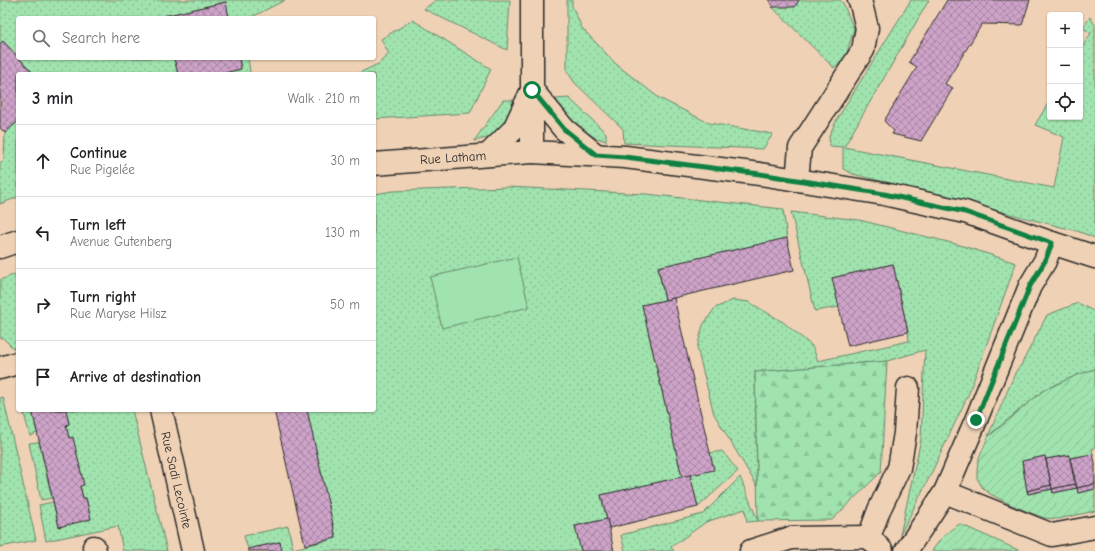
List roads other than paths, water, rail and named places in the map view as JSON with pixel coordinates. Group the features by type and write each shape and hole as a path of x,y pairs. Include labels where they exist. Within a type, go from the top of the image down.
{"street":[{"path":"532,0 532,152"},
{"path":"797,180 800,148 864,50 867,28 859,0"},
{"path":"488,155 514,129 532,90"},
{"path":"532,90 564,129 596,155"},
{"name":"Rue Latham","path":"376,164 532,152 625,157 760,174 884,194 965,212 1095,257"},
{"path":"0,247 16,242"},
{"path":"906,551 945,492 1030,286 1045,261 1052,243"},
{"path":"0,368 16,364"},
{"path":"751,551 791,538 876,544 879,510 899,468 905,433 908,388"},
{"name":"Rue Sadi Lecointe","path":"161,412 193,551"},
{"path":"945,492 1052,535 1095,527"}]}
